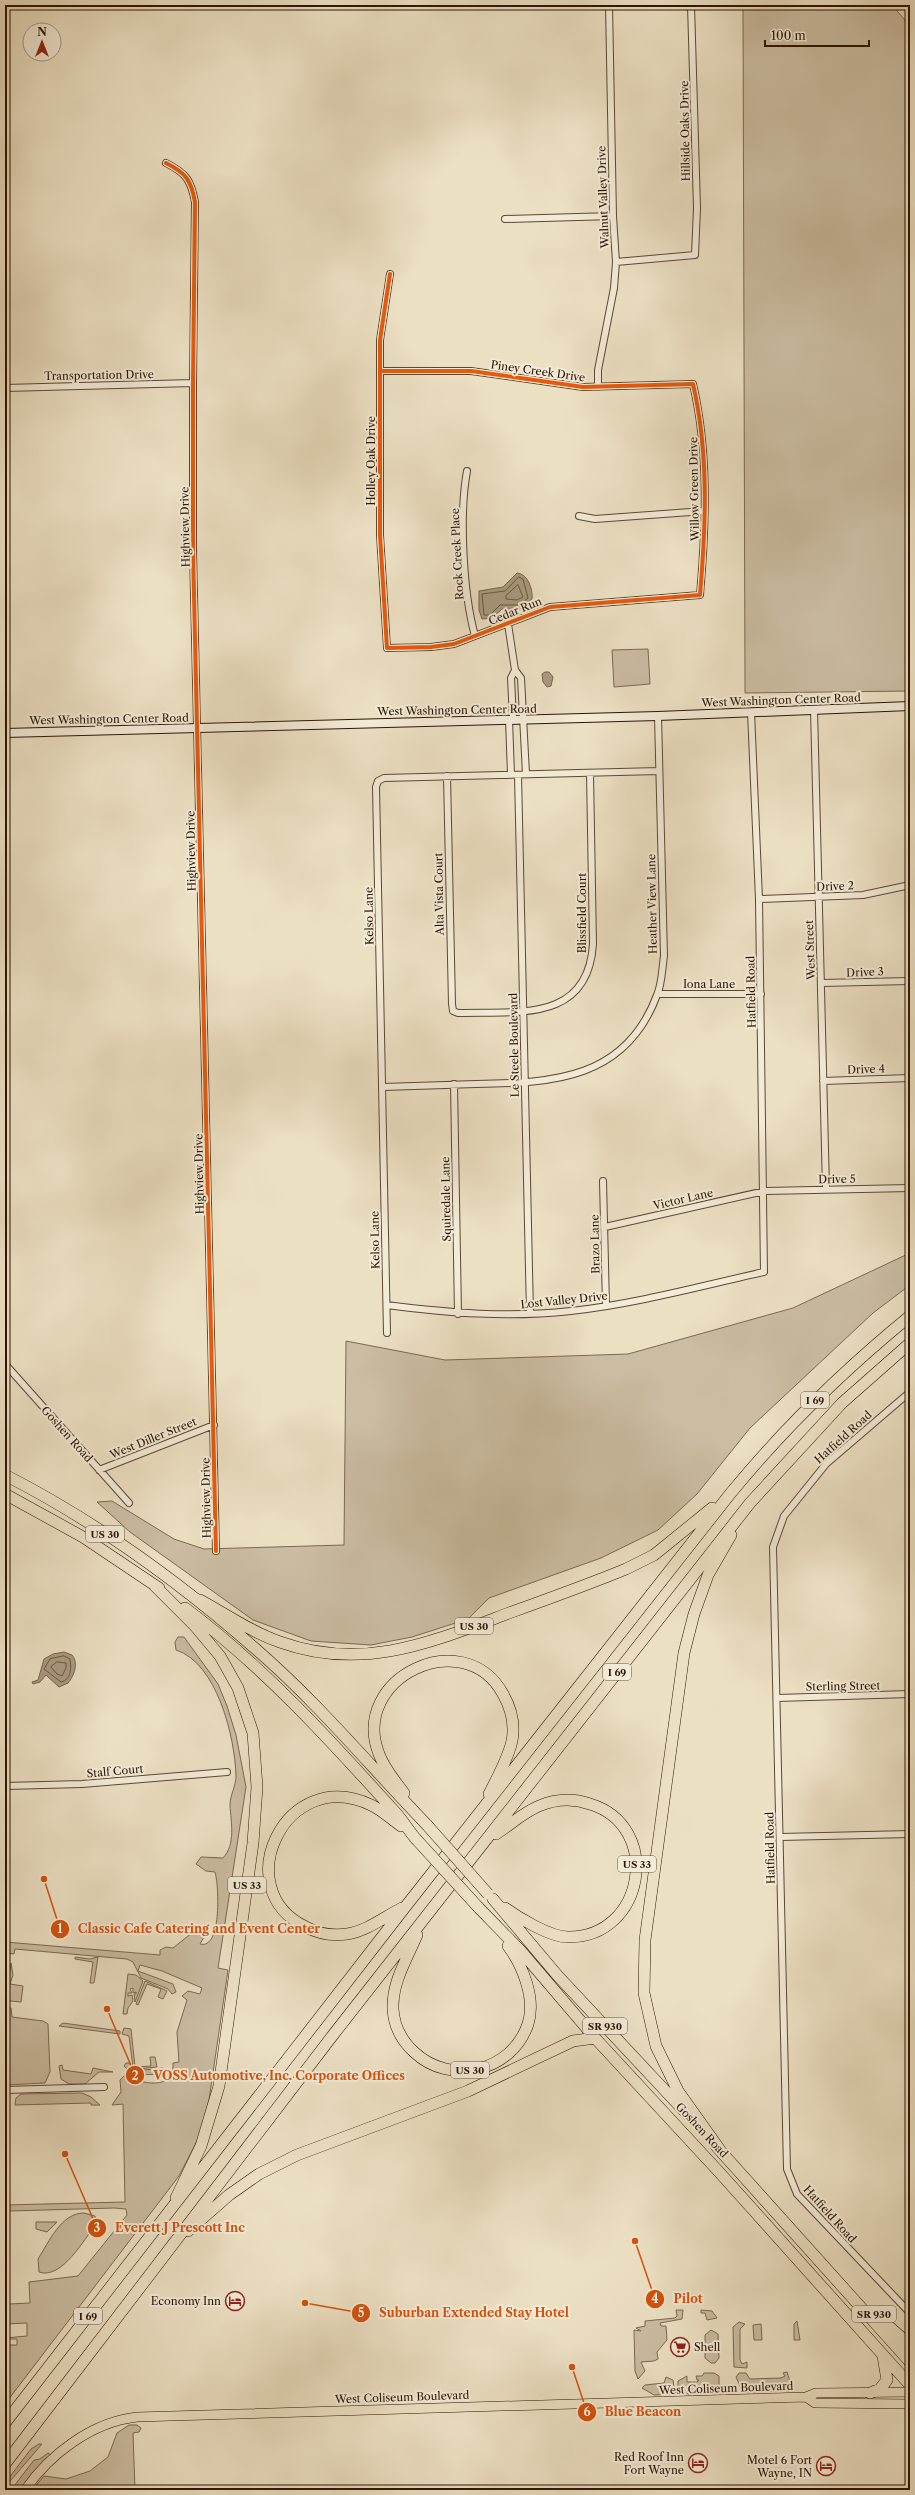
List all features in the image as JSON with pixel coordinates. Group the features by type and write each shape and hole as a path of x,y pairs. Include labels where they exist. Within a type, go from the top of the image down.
{"highway":[{"name":"I 69","path":"5,2423 406,1906 730,1494 762,1455 829,1386 910,1316"},
{"name":"I 69","path":"5,2464 170,2245 750,1503 842,1403 910,1343"},
{"name":"US 30","path":"5,1475 98,1529 200,1600 257,1632 302,1649 348,1656 390,1653 431,1642 626,1569 654,1554 730,1494"},
{"name":"US 30","path":"5,1494 84,1537 154,1585 218,1634 302,1710 380,1795 414,1836 480,1910 515,1955 528,1985 531,2007 528,2023 521,2039 509,2054 494,2064 476,2070 457,2072 437,2067 420,2058 405,2044 396,2024 393,2009 399,1972 422,1922"},
{"path":"720,2150 678,2092 656,2046 644,1993 645,1940 683,1661 689,1634 708,1575 750,1503"},
{"name":"US 33","path":"154,1585 194,1625 220,1656 238,1688 253,1733 257,1787 253,1843 219,2086 201,2146 182,2183 172,2209"},
{"name":"US 33","path":"200,1600 259,1651 312,1702 425,1823 490,1896 513,1914 543,1930 566,1938 585,1936 613,1923 625,1906 635,1886 637,1863 630,1838 620,1821 602,1807 580,1800 560,1800 539,1806 486,1842"},
{"path":"425,1823 379,1754 374,1730 377,1712 384,1695 395,1681 413,1669 440,1661 459,1662 474,1667 490,1678 500,1689 508,1704 512,1721 512,1741 481,1812"},
{"path":"406,1906 367,1927 348,1934 332,1935 312,1930 297,1923 284,1911 274,1895 268,1860 279,1829 290,1816 304,1805 323,1798 340,1797 371,1805 414,1836"},
{"name":"Goshen Road","path":"490,1896 558,1976 720,2150 910,2362"},
{"name":"SR 930","path":"480,1910 520,1950 595,2038 910,2385"},
{"path":"170,2245 229,2195 259,2174 290,2158 468,2091 574,2041 595,2038"},
{"name":"SR 930","path":"839,2283 910,2345"},
{"path":"870,2392 880,2389 887,2380 882,2353"}],"main road":[{"name":"West Washington Center Road","path":"5,732 198,729 524,718 658,716 910,706"},
{"name":"West Coliseum Boulevard","path":"25,2490 43,2467 70,2444 96,2430 133,2417 806,2398 816,2393 910,2392"},
{"name":"West Coliseum Boulevard","path":"806,2398 815,2403 910,2404"}],"street":[{"name":"Walnut Valley Drive","path":"598,387 598,370 614,288 616,262 613,216 609,5"},
{"name":"Hillside Oaks Drive","path":"616,262 695,256 696,201 691,5"},
{"name":"Highview Drive","path":"166,163 182,171 186,176 195,202 193,551 216,1551"},
{"path":"505,219 613,216"},
{"name":"Holley Oak Drive","path":"387,648 380,535 380,340 390,274"},
{"name":"Piney Creek Drive","path":"380,371 472,371 598,387 693,384"},
{"name":"Transportation Drive","path":"5,388 193,383"},
{"name":"Willow Green Drive","path":"693,384 702,421 705,535 700,595"},
{"name":"Rock Creek Place","path":"467,470 464,489 464,541 475,636"},
{"path":"578,516 595,519 704,511"},
{"name":"Cedar Run","path":"387,648 454,644 550,607 700,595"},
{"path":"508,624 515,670 521,678 526,774"},
{"name":"Le Steele Boulevard","path":"515,670 511,678 511,719 523,1011 530,1314"},
{"name":"West Street","path":"814,709 826,1189"},
{"name":"Hatfield Road","path":"751,712 759,899 765,1191 764,1272"},
{"name":"Heather View Lane","path":"382,1087 524,1083 554,1080 586,1070 609,1058 637,1033 658,994 664,956 658,716"},
{"name":"Kelso Lane","path":"387,1333 376,787 378,781 384,778 659,771"},
{"name":"Blissfield Court","path":"453,1010 458,1013 523,1011 544,1008 564,1002 577,991 592,961 590,773"},
{"name":"Alta Vista Court","path":"447,776 453,1010"},
{"name":"Drive 2","path":"759,899 863,895 910,885"},
{"name":"Drive 3","path":"821,983 910,981"},
{"name":"Iona Lane","path":"658,994 761,994"},
{"name":"Drive 4","path":"823,1081 910,1078"},
{"name":"Squiredale Lane","path":"454,1084 458,1314"},
{"name":"Brazo Lane","path":"603,1181 606,1306"},
{"name":"Drive 5","path":"765,1191 910,1188"},
{"name":"Victor Lane","path":"605,1227 765,1191"},
{"name":"Lost Valley Drive","path":"387,1305 458,1314 530,1314 606,1306 764,1272"},
{"name":"Goshen Road","path":"5,1364 129,1503"},
{"name":"Hatfield Road","path":"910,1392 826,1464 784,1516 773,1547 785,2107 788,2174 797,2194 910,2313"},
{"name":"West Diller Street","path":"99,1470 214,1425"},
{"name":"Sterling Street","path":"777,1698 910,1694"},
{"name":"Stalf Court","path":"5,1786 82,1784 227,1772"},
{"path":"780,1837 910,1834"},
{"path":"5,2090 104,2087"}],"shaded area":[{"path":"743,5 892,5 910,26 910,691 745,693"},
{"path":"648,649 650,684 614,687 612,650"},
{"path":"910,1253 910,1285 873,1313 750,1428 697,1494 658,1530 601,1558 489,1598 468,1619 412,1637 371,1645 311,1641 253,1620 130,1532 97,1502 112,1501 174,1539 204,1549 344,1545 346,1341 445,1360 628,1354 793,1308"},
{"path":"178,1637 184,1637 218,1684 236,1735 246,1787 218,1968 228,1970 209,2100 200,2135 179,2176 5,2404 5,2347 7,2345 17,2345 17,2339 5,2338 27,2336 27,2323 5,2324 5,2285 8,2283 9,2304 30,2303 29,2282 78,2276 127,2215 126,2209 114,2208 9,2211 6,2212 7,2227 5,2227 5,2205 125,2202 123,2104 112,2105 121,2092 120,2080 124,2076 148,2083 156,2083 163,2082 169,2078 172,2072 173,2063 179,2062 177,2032 187,2000 182,1996 188,1991 200,1994 202,1988 162,1971 140,1965 138,1971 173,1984 176,1992 172,1994 168,1989 141,1978 133,1962 127,1959 15,1949 14,1954 6,1953 5,1959 5,1942 160,1955 160,1950 166,1947 173,1948 193,1932 203,1931 204,1937 200,1944 207,1943 212,1937 215,1927 218,1902 215,1872 206,1871 196,1864 201,1857 223,1858 230,1846 232,1826 230,1805 236,1780 235,1760 227,1722 213,1685 203,1670 190,1658 176,1650 175,1642"},
{"path":"75,1957 90,1959 98,1957 94,1983 90,1983 93,1962 75,1959"},
{"path":"11,1963 13,1975 10,1984 23,1986 21,2002 10,2001 7,1996"},
{"path":"128,1974 136,1975 143,1981 135,2002 134,1994 136,1994 136,1992 133,1993 133,1988 130,1989 132,1993 128,1993 128,1996 132,1995 133,2001 128,2008 127,2014 123,2014"},
{"path":"145,1981 167,1991 163,1999 158,1997 161,1989 147,1984 138,2005 136,2004"},
{"path":"5,2005 11,2008 12,2017 43,2021 48,2024 50,2072 45,2083 5,2085"},
{"path":"63,2023 120,2031 120,2034 59,2026"},
{"path":"124,2028 131,2029 135,2067 151,2066 150,2057 155,2057 157,2067 138,2069 133,2067 129,2036 122,2034"},
{"path":"126,2063 130,2063 131,2068 135,2071 163,2068 165,2071 162,2074 147,2075 136,2073 124,2066"},
{"path":"62,2065 63,2070 91,2074 93,2068 113,2072 99,2072 85,2084 69,2084 61,2079 59,2066"},
{"path":"82,2093 91,2097 100,2105 91,2105 91,2103 15,2105 16,2098 21,2094"},
{"path":"84,2213 95,2216 97,2223 79,2248 56,2270 48,2273 39,2272 38,2259 56,2230 69,2218 76,2214"},
{"path":"36,2222 57,2222 47,2232 36,2229"},
{"path":"676,2310 683,2310 682,2319 660,2323 661,2326 666,2326 667,2340 657,2352 658,2359 654,2361 641,2362 645,2371 638,2379 635,2371 634,2330 641,2331 636,2328 645,2326 645,2321 675,2318 677,2316"},
{"path":"701,2310 712,2311 717,2318 707,2320 705,2313 701,2313"},
{"path":"797,2321 800,2340 794,2340 794,2324"},
{"path":"739,2322 745,2324 740,2329 740,2360 742,2364 747,2362 747,2368 734,2367 733,2327"},
{"path":"761,2324 762,2340 754,2340 753,2325"},
{"path":"711,2330 718,2334 719,2358 715,2363 711,2363 705,2358 705,2335"},
{"path":"787,2372 793,2391 748,2392 740,2386 736,2377 739,2373 746,2373 750,2379 781,2378 785,2376 783,2373"},
{"path":"704,2373 714,2373 719,2376 719,2385 712,2393 688,2394 678,2388 678,2381 687,2376 687,2382 697,2382 699,2380 697,2380 696,2376 702,2376"},
{"path":"666,2377 673,2380 675,2394 654,2395 642,2388 645,2385 664,2383"},
{"path":"129,2425 137,2425 141,2428 139,2432 133,2433 135,2490 76,2490 57,2485 53,2490 32,2490 44,2476 66,2479 90,2471 108,2457 117,2433"},
{"path":"39,2444 42,2444 5,2487 5,2483 31,2449"},
{"path":"48,2453 51,2455 21,2490 11,2490 34,2460 40,2459"}],"water":[{"path":"517,573 521,574 527,579 532,591 532,599 520,609 502,609 492,618 482,619 479,610 479,591 503,587"},
{"path":"549,672 553,677 551,686 547,687 543,682 542,674"},
{"path":"64,1652 72,1655 75,1662 74,1673 68,1683 59,1687 46,1675 40,1682 33,1684 32,1682 38,1680 44,1659 53,1654"}],"cycle path":[{"path":"166,163 178,170 186,178 192,188 195,202 193,551 216,1551"},
{"path":"380,371 471,371 583,387 693,384 702,436 705,489 704,542 700,595 550,607 454,644 431,647 387,648 380,535 380,340 390,274"}],"place":[{"name":"Classic Cafe Catering and Event Center","path":"44,1879"},
{"name":"VOSS Automotive, Inc. Corporate Offices","path":"107,2009"},
{"name":"Everett J Prescott Inc","path":"65,2154"},
{"name":"Pilot","path":"635,2241"},
{"name":"Economy Inn","path":"235,2301"},
{"name":"Suburban Extended Stay Hotel","path":"305,2303"},
{"name":"Shell","path":"680,2347"},
{"name":"Blue Beacon","path":"572,2367"},
{"name":"Red Roof Inn Fort Wayne","path":"698,2463"},
{"name":"Motel 6 Fort Wayne, IN","path":"826,2466"}]}
